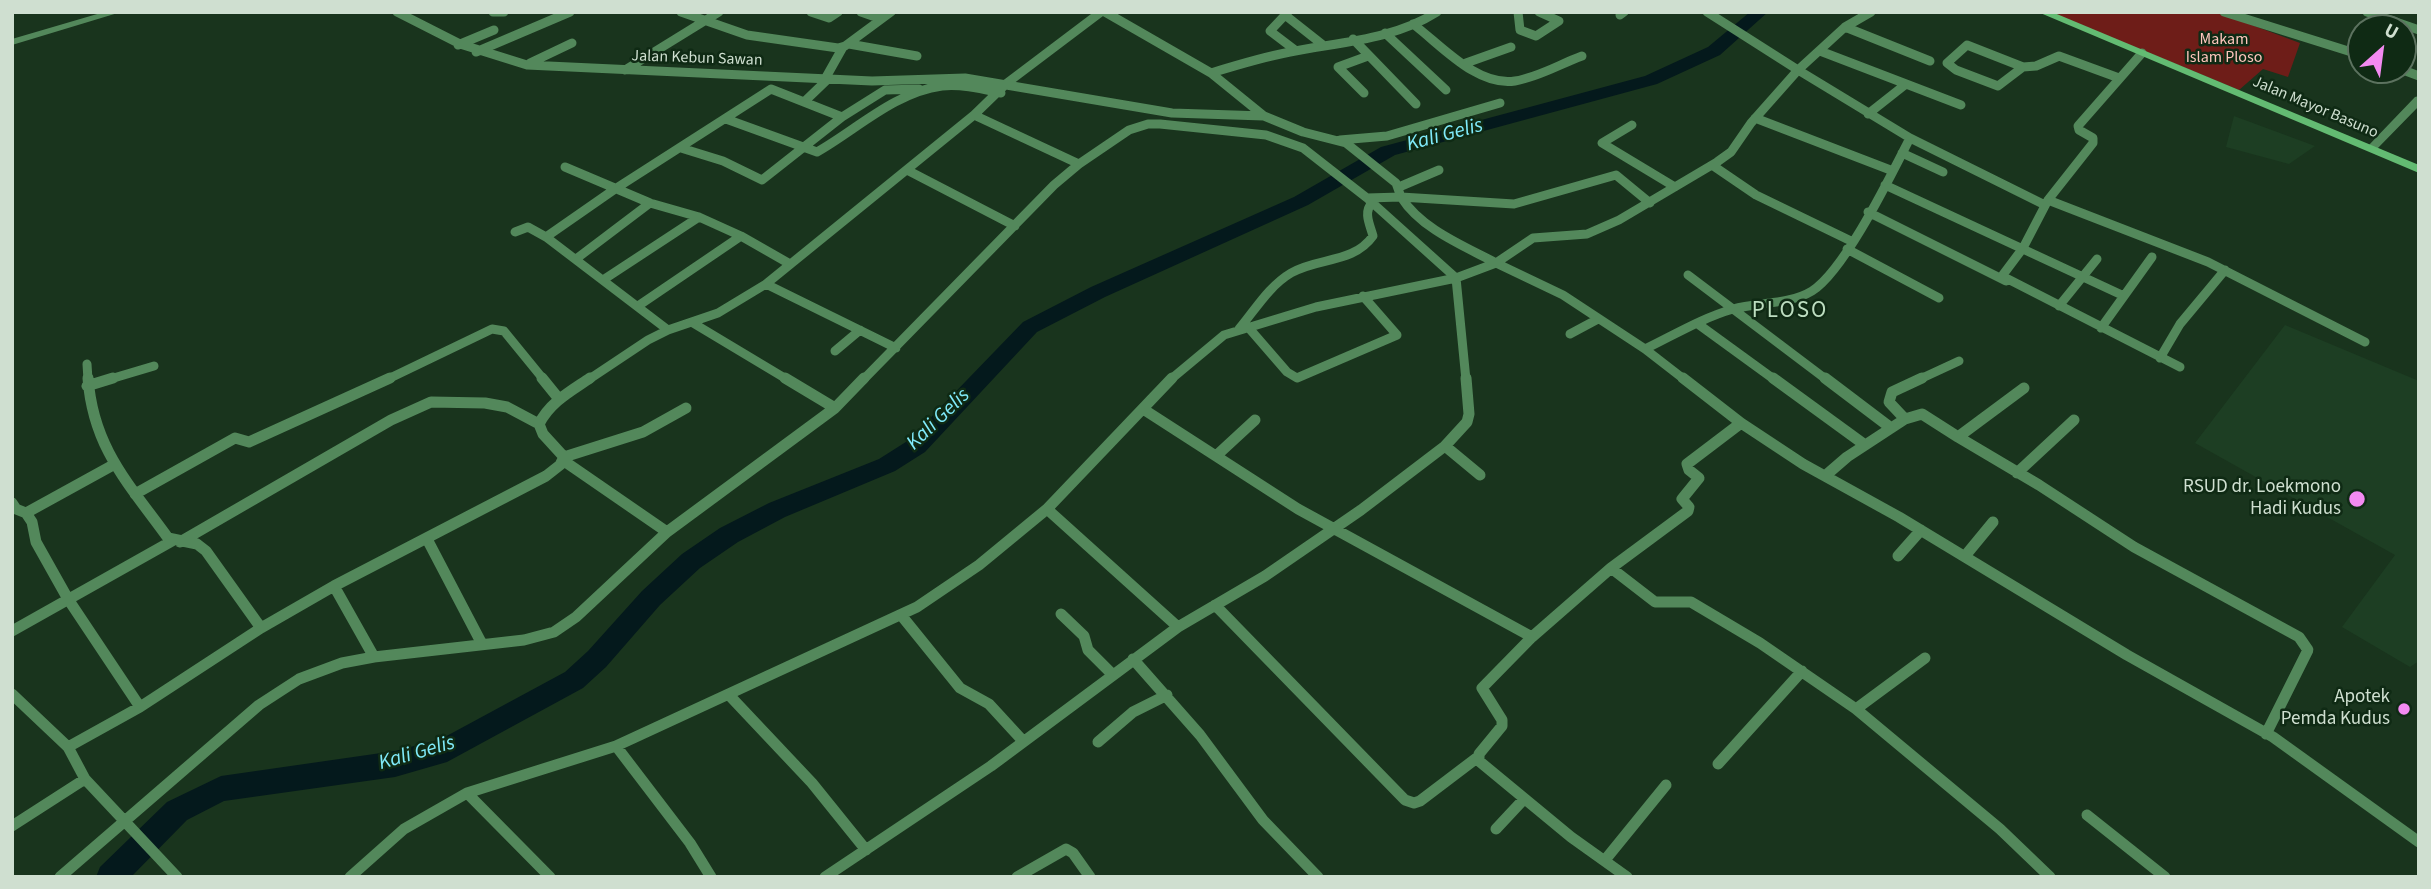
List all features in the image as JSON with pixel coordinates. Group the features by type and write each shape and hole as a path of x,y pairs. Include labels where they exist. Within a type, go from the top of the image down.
{"main road":[{"name":"Jalan Mayor Basuno","path":"2043,12 2419,169"}],"street":[{"path":"12,42 116,12"},
{"name":"Jalan Kebun Sawan","path":"397,12 458,45 527,65 825,82 938,77 1004,88"},
{"path":"493,12 504,12"},
{"path":"476,52 570,12"},
{"path":"681,12 747,35 846,45 917,56"},
{"path":"625,70 719,12"},
{"path":"811,12 830,18 838,12"},
{"path":"861,12 881,19"},
{"path":"804,102 825,82 846,45 891,12"},
{"path":"539,424 544,414 559,399 668,330 729,308 766,284 1004,88 1103,12 1211,73 1264,116 1304,132 1343,141 1384,172 1399,187 1406,206 1425,221 1496,263 1563,295 1645,349 1741,423 1825,477 1921,530 2127,655 2266,734 2419,842"},
{"path":"1211,73 1295,50 1385,33 1413,24 1437,12"},
{"path":"1518,12 1518,27 1531,36 1539,35 1559,22 1539,12"},
{"path":"350,877 369,857 408,825 467,793 616,746 901,615 979,565 1047,509 1174,376 1210,344 1244,328 1363,296 1456,278 1496,263 1533,238 1587,234 1650,203 1731,152 1755,118 1798,70 1845,27 1871,12"},
{"path":"2224,12 2347,51"},
{"path":"2256,23 2264,12"},
{"path":"2367,12 2419,30"},
{"path":"1295,50 1270,31 1287,13 1323,45"},
{"path":"1710,14 1910,138 2046,202 2169,245 2225,270 2365,342"},
{"path":"1413,24 1485,79 1506,82 1582,56"},
{"path":"1845,27 1930,61"},
{"path":"458,45 494,30"},
{"path":"1385,33 1446,90"},
{"path":"1353,39 1416,104"},
{"path":"527,65 572,43"},
{"path":"2023,66 1998,86 1956,70 1947,63 1967,45 2023,66 2036,66 2059,57 2119,78"},
{"path":"1466,63 1511,47"},
{"path":"1820,51 1961,105"},
{"path":"2099,329 2002,275 2023,248 2046,202 2093,143 2093,138 2078,130 2078,126 2142,53"},
{"path":"1364,93 1338,67 1368,56"},
{"path":"1868,114 1906,83"},
{"path":"726,119 802,149 820,150 893,103 934,85 1004,88 1172,113 1264,116"},
{"path":"546,237 619,186 771,89 842,117"},
{"path":"681,148 723,161 760,180 842,117 885,90 920,89"},
{"path":"2372,148 2419,99"},
{"path":"1343,141 1387,135 1500,103"},
{"path":"974,115 1079,164"},
{"path":"1755,118 1893,171"},
{"path":"60,877 128,825 259,705 280,690 321,670 374,657 524,640 554,632 590,605 667,532 835,408 1054,184 1129,130 1148,124 1259,134 1303,148 1368,199 1456,278 1469,414 1450,449 1265,576 1178,627 1023,741 825,877"},
{"path":"1632,125 1602,142 1675,187"},
{"path":"1303,148 1327,136"},
{"path":"1645,349 1732,310 1779,301 1812,291 1849,245 1910,138"},
{"path":"1902,153 1942,172"},
{"path":"1712,165 1756,195 1939,298"},
{"path":"1368,199 1401,197 1514,204 1616,175 1638,166"},
{"path":"565,167 619,186 650,203 699,217 741,236 790,264"},
{"path":"907,170 1015,226"},
{"path":"1399,187 1439,170"},
{"path":"1616,175 1650,203"},
{"path":"1885,185 2124,296"},
{"path":"1244,328 1281,280 1292,271 1347,256 1368,244 1373,236 1367,217 1368,199"},
{"path":"576,259 650,203"},
{"path":"1868,212 2180,367"},
{"path":"603,280 699,217"},
{"path":"515,232 528,227 546,237 668,330"},
{"path":"638,306 741,236"},
{"path":"2099,329 2152,257"},
{"path":"2059,306 2097,259"},
{"path":"2160,358 2180,324 2225,270"},
{"path":"1688,275 1891,428"},
{"path":"766,284 896,348"},
{"path":"1244,328 1293,378 1297,378 1397,335 1363,296"},
{"path":"1570,334 1598,319"},
{"path":"693,323 835,408"},
{"path":"1698,324 1865,445"},
{"path":"135,494 235,438 249,442 309,417 492,329 504,331 559,399"},
{"path":"835,351 860,330"},
{"path":"1905,419 1889,402 1892,393 1959,361"},
{"path":"87,364 87,386 96,428 115,464 164,535 176,542 197,544 205,551 261,628"},
{"path":"87,386 154,366"},
{"path":"1958,437 2024,388"},
{"path":"12,631 391,420 431,402 485,402 507,407 539,424 544,436 561,450 564,459 667,532"},
{"path":"68,747 140,707 261,628 334,586 536,483 564,459 651,429 669,421 686,408"},
{"path":"1143,409 1298,509 1532,637"},
{"path":"1825,477 1891,428 1915,414 1922,414 2134,547 2250,609 2304,642 2308,650 2266,734"},
{"path":"1216,456 1255,420"},
{"path":"2017,473 2074,420"},
{"path":"1215,604 1405,800 1414,803 1420,801 1478,757 1494,739 1503,723 1502,716 1482,688 1532,637 1611,568 1688,511 1689,507 1682,499 1699,478 1686,464 1741,423"},
{"path":"1450,449 1480,475"},
{"path":"26,513 115,464"},
{"path":"12,503 16,509 26,513 32,522 36,542 68,599 140,707"},
{"path":"1047,509 1178,627"},
{"path":"1965,556 1993,523"},
{"path":"1898,556 1921,530"},
{"path":"427,539 482,644"},
{"path":"1611,568 1655,602 1691,602 1760,643 1856,709 2000,829 2050,877"},
{"path":"334,586 374,657"},
{"path":"1061,614 1084,636 1088,650 1112,674"},
{"path":"901,615 960,688 989,704 1023,741"},
{"path":"1133,659 1167,695 1263,820 1318,877"},
{"path":"1856,709 1925,659"},
{"path":"1718,764 1802,671"},
{"path":"12,694 68,747 85,779 177,877"},
{"path":"729,695 813,783 866,850"},
{"path":"1098,742 1133,712 1167,695"},
{"path":"616,746 684,835 711,877"},
{"path":"1478,757 1524,799 1627,877"},
{"path":"12,826 85,779"},
{"path":"1605,860 1666,785"},
{"path":"467,793 550,877"},
{"path":"1496,829 1524,799"},
{"path":"2087,815 2165,877"},
{"path":"1017,877 1066,849 1073,853 1090,877"}],"shaded area":[{"path":"2234,116 2315,146 2289,164 2226,147"},
{"name":"RSUD dr. Loekmono Hadi Kudus","path":"2285,325 2419,381 2419,661 2410,667 2342,627 2395,555 2195,443"}],"green space":[{"name":"Makam Islam Ploso","path":"2049,12 2217,12 2300,43 2288,77 2263,69 2239,90"}],"waterway":[{"name":"Kali Gelis","path":"110,877 177,811 221,789 395,764 447,750 574,680 597,659 651,598 691,561 729,535 777,510 887,465 917,446 1030,327 1098,292 1301,201 1388,151 1651,80 1714,51 1760,12"}],"place":[{"name":"RSUD dr. Loekmono Hadi Kudus","path":"2357,499"},
{"name":"Apotek Pemda Kudus","path":"2404,709"}],"district":[{"name":"PLOSO","path":"1790,312"}]}
